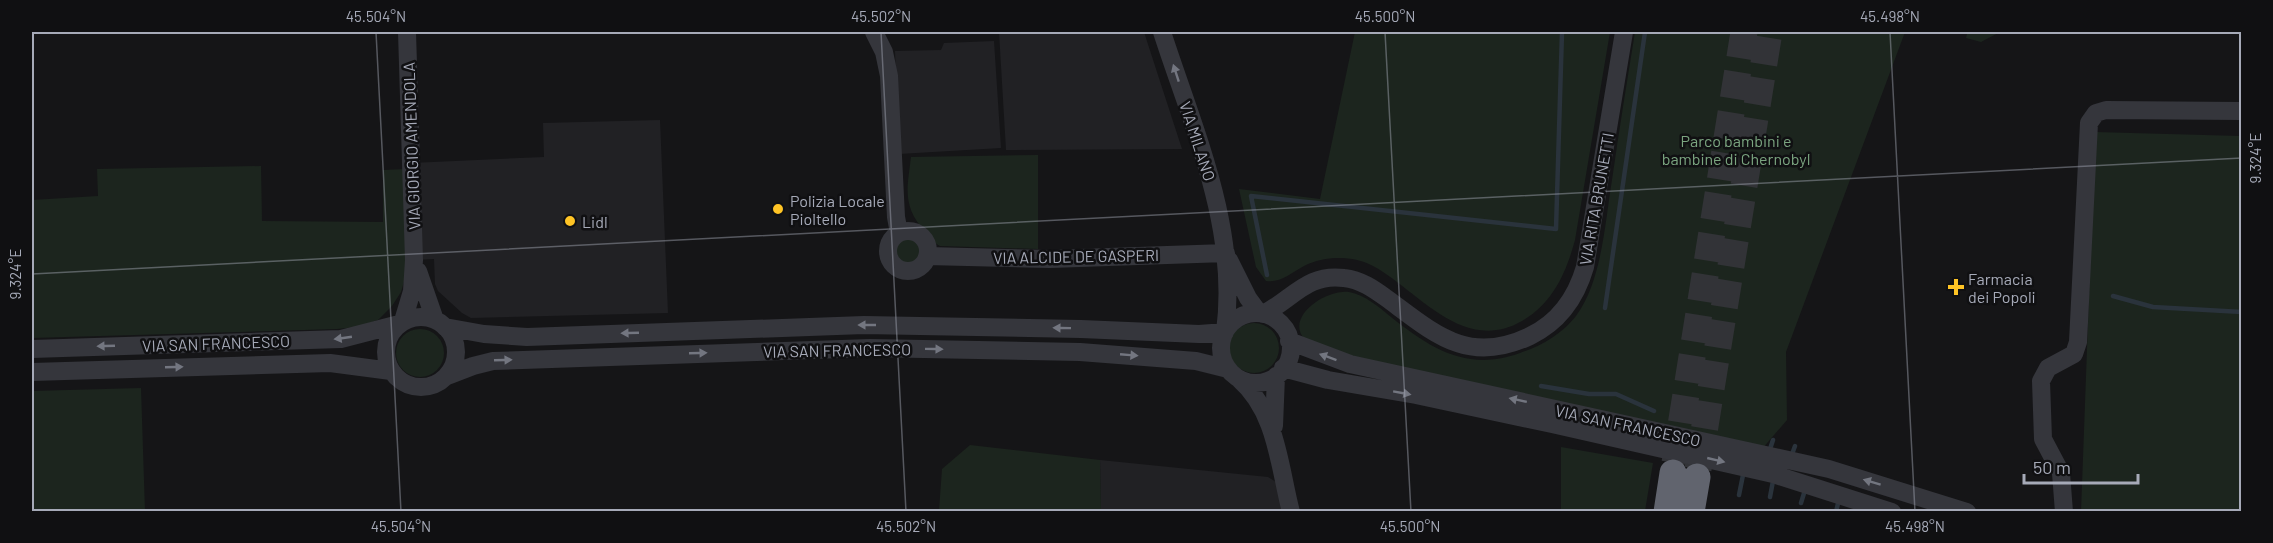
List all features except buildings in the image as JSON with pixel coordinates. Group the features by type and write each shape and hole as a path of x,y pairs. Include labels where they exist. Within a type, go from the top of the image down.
{"highway":[{"path":"1667,512 1685,475 1691,512"}],"street":[{"name":"VIA GIORGIO AMENDOLA","path":"401,323 412,291 414,260 407,32"},
{"path":"874,32 884,52 889,76 896,217 899,233"},
{"name":"VIA MILANO","path":"1162,32 1216,198 1226,253 1225,332"},
{"name":"VIA RITA BRUNETTI","path":"1261,314 1282,304 1306,284 1327,278 1350,279 1366,284 1434,333 1463,346 1485,348 1508,345 1531,336 1550,324 1562,313 1575,295 1585,267 1624,32"},
{"path":"2055,512 2064,502 2061,473 2043,439 2041,381 2048,368 2069,358 2077,348 2090,119 2096,113 2106,110 2241,111"},
{"path":"910,232 921,237 927,246 927,256 923,264 915,270 906,271 891,262 888,249 892,240 899,233 910,232"},
{"name":"VIA MILANO","path":"1226,253 1248,298 1261,314"},
{"name":"VIA ALCIDE DE GASPERI","path":"927,256 1050,259 1226,253"},
{"name":"VIA GIORGIO AMENDOLA","path":"414,260 440,323"},
{"path":"1274,436 1280,372 1289,357 1288,336 1292,310 1300,297 1312,285 1327,278"},
{"path":"1288,336 1275,319 1261,314 1250,314 1232,322 1225,332 1221,348 1223,358 1233,373 1261,403 1274,436 1291,512"},
{"path":"419,317 440,323 454,340 456,347 454,363 447,376 432,386 417,388 403,383 391,371 386,359 386,346 391,334 401,323 419,317"},
{"name":"VIA SAN FRANCESCO","path":"32,349 341,339 401,323"},
{"name":"VIA SAN FRANCESCO","path":"440,323 484,334 527,337 864,325 1081,329 1199,334 1225,332"},
{"name":"VIA SAN FRANCESCO","path":"1288,336 1350,364 1829,469 1967,512"},
{"name":"VIA SAN FRANCESCO","path":"447,376 493,361 870,348 1080,352 1196,361 1233,373"},
{"name":"VIA SAN FRANCESCO","path":"32,372 330,363 391,371"},
{"path":"1233,373 1256,382 1266,381 1280,372"},
{"name":"VIA SAN FRANCESCO","path":"1280,372 1552,424 1730,464 1798,481 1892,512"}],"shaded area":[{"path":"999,32 1144,32 1182,149 1006,150"},
{"path":"994,41 1001,148 899,154 895,51 941,50 944,43"},
{"path":"660,120 668,313 471,318 462,313 438,291 435,284 434,259 414,260 411,163 544,157 543,123"},
{"path":"1100,460 1268,477 1276,482 1283,511 1101,511"}],"green space":[{"path":"1355,32 1610,32 1575,240 1557,286 1533,314 1522,321 1504,329 1487,331 1471,328 1440,314 1383,272 1368,263 1357,260 1337,258 1316,261 1281,279 1271,281 1266,281 1256,267 1239,189 1320,199"},
{"name":"Parco bambini e bambine di Chernobyl","path":"1635,32 1905,32 1786,352 1787,420 1762,449 1358,361 1305,340 1300,331 1300,322 1304,314 1319,300 1340,292 1349,292 1366,299 1421,339 1451,354 1467,358 1484,360 1520,353 1558,334 1576,316 1585,302 1597,269"},
{"path":"1960,32 2000,32 1981,42 1966,38 1967,34"},
{"path":"2095,132 2241,136 2241,511 2081,512"},
{"path":"1038,155 1038,249 940,246 926,233 913,214 908,197 911,157"},
{"path":"261,166 262,221 383,222 383,170 406,169 406,275 401,292 392,306 378,320 357,327 337,329 32,338 32,200 98,196 97,169"},
{"path":"908,238 917,242 921,251 917,260 908,264 899,260 895,251 899,242"},
{"path":"1254,323 1263,325 1274,334 1279,348 1277,357 1268,368 1254,373 1245,371 1234,362 1229,348 1231,339 1240,328"},
{"path":"415,329 425,329 437,336 444,348 444,358 437,370 425,377 415,377 400,366 396,358 396,348 407,333"},
{"path":"141,388 145,511 32,511 32,391"},
{"path":"970,445 1100,460 1101,511 939,511 942,469"},
{"path":"1561,447 1653,463 1645,511 1561,511"}],"waterway":[{"path":"1267,275 1251,196 1556,229 1562,32"},
{"path":"1605,308 1645,32"},
{"path":"2113,296 2153,307 2242,312"},
{"path":"1541,386 1589,394 1616,394 1654,411"},
{"path":"1769,452 1773,440"},
{"path":"1791,457 1795,446"},
{"path":"1739,495 1743,475"},
{"path":"1770,497 1773,481"},
{"path":"1801,503 1805,490"},
{"path":"1836,512 1839,499"}],"tunnel":[{"path":"1675,463 1744,32"},
{"path":"1698,469 1769,32"}],"place":[{"name":"Polizia Locale Pioltello","path":"778,209"},
{"name":"Lidl","path":"570,221"},
{"name":"Farmacia dei Popoli","path":"1956,287"}]}
